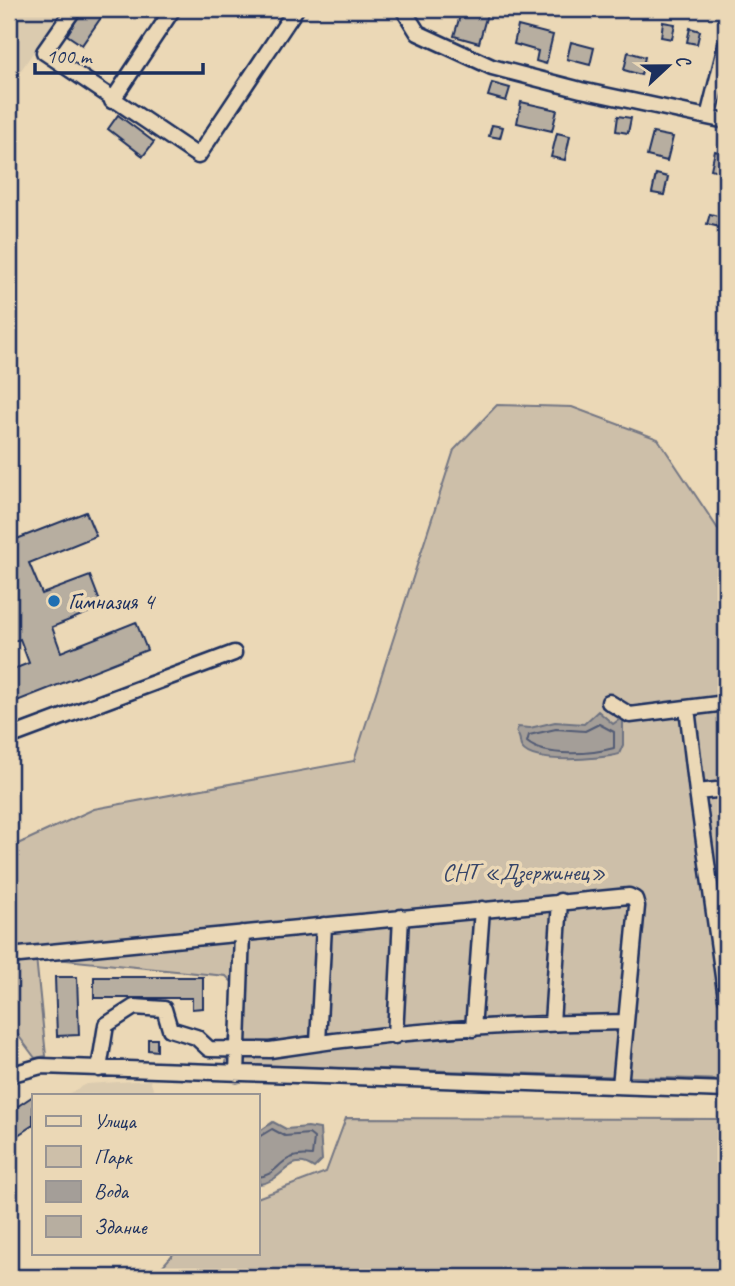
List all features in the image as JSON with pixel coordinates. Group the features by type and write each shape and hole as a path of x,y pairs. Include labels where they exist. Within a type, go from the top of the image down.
{"street":[{"path":"74,9 44,52 198,156 296,9"},
{"path":"113,101 173,9"},
{"path":"403,9 418,33 492,66 581,90 726,121"},
{"path":"708,117 726,45"},
{"path":"9,737 234,653"},
{"path":"609,702 630,715 726,703"},
{"path":"687,708 726,998"},
{"path":"697,792 726,789"},
{"path":"9,956 628,896 635,899 620,1086"},
{"path":"552,1023 559,901"},
{"path":"473,1029 482,909"},
{"path":"395,1036 401,917"},
{"path":"318,1043 324,925"},
{"path":"237,1074 242,933"},
{"path":"99,1069 106,1025 134,1007 164,1009 170,1029 196,1037 209,1049 238,1051 552,1023 626,1022"},
{"path":"9,1075 41,1066 726,1090"}],"shaded area":[{"path":"9,9 63,9 15,79 9,75"},
{"path":"150,1080 155,1094 68,1094 87,1084"}],"green space":[{"name":"СНТ «Дзержинец»","path":"497,405 572,407 658,439 720,532 726,550 726,1080 226,1064 236,986 226,976 36,957 46,1056 35,1058 9,1023 9,848 94,809 354,761 454,450"},
{"path":"346,1118 726,1119 726,1277 153,1277 173,1254 259,1254 259,1197 326,1172"}],"water":[{"path":"598,711 613,724 623,717 623,745 619,754 598,758 553,759 529,753 521,747 516,732 518,727 530,728 555,722 584,724"},
{"path":"273,1122 286,1129 320,1129 322,1160 314,1168 305,1163 292,1165 274,1179 259,1184 259,1132"}],"building":[{"path":"83,9 107,9 82,45 67,35"},
{"path":"462,9 487,14 479,43 454,36"},
{"path":"663,22 675,24 672,39 661,37"},
{"path":"518,26 553,35 546,64 536,61 538,51 514,44"},
{"path":"690,28 700,31 697,44 687,42"},
{"path":"571,42 594,48 590,65 567,59"},
{"path":"628,52 645,57 641,75 624,70"},
{"path":"492,83 510,88 506,101 488,96"},
{"path":"521,102 557,110 552,131 517,123"},
{"path":"118,115 154,142 143,156 108,129"},
{"path":"618,116 631,118 628,133 616,131"},
{"path":"492,125 503,127 500,138 489,136"},
{"path":"557,133 570,136 565,160 551,157"},
{"path":"653,133 673,137 667,161 647,156"},
{"path":"715,151 726,154 726,173 711,169"},
{"path":"656,174 668,177 664,195 652,193"},
{"path":"710,214 726,218 724,228 707,224"},
{"name":"Гимназия 4","path":"86,512 96,536 29,563 42,594 90,576 102,607 52,627 61,652 136,622 147,650 17,701 9,681 9,671 29,663 20,639 9,643 9,542"},
{"path":"55,977 77,977 79,1035 57,1036"},
{"path":"94,977 203,977 203,1008 192,1009 192,998 94,998"},
{"path":"148,1039 157,1039 157,1051 148,1050"},
{"path":"32,1097 32,1126 9,1141 9,1112"}],"place":[{"name":"Гимназия 4","path":"54,601"}]}
